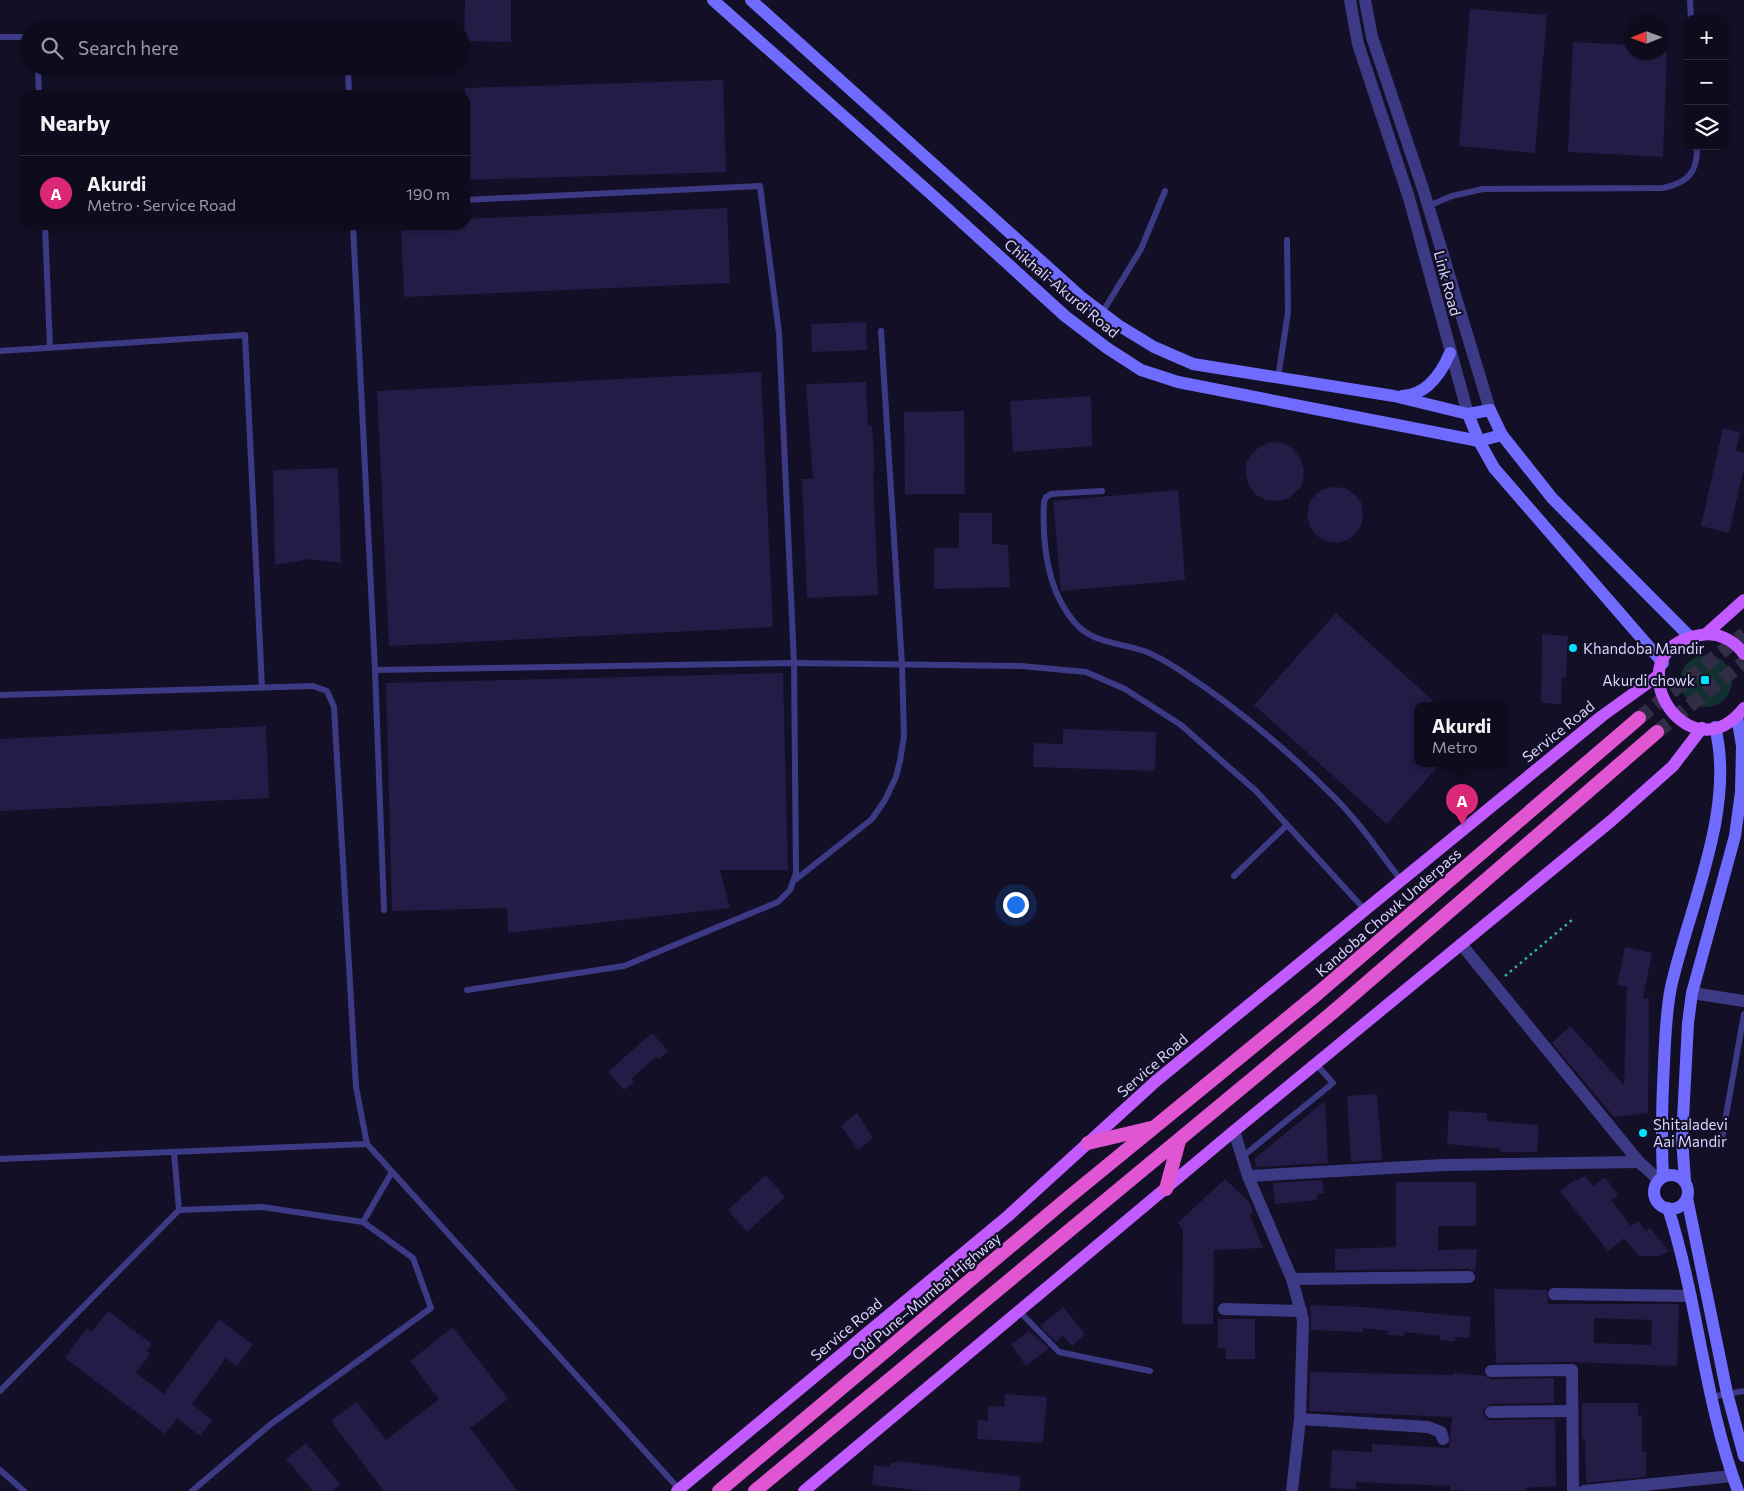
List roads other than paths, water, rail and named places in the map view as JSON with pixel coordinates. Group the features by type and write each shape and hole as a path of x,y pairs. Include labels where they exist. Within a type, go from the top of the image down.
{"highway":[{"name":"Kandoba Chowk Underpass","path":"1155,1128 1317,994 1639,718"},
{"path":"755,1491 1334,1012 1657,732"},
{"path":"1088,1143 1155,1128"},
{"name":"Old Pune–Mumbai Highway","path":"719,1491 1155,1128"},
{"path":"1166,1189 1179,1141"}],"main road":[{"name":"Chikhali-Akurdi Road","path":"713,0 1065,316 1106,348 1141,370 1178,382 1478,441 1502,435"},
{"name":"Chikhali-Akurdi Road","path":"751,0 1025,248 1102,313 1154,347 1193,364 1394,396 1468,414 1490,410"},
{"path":"1394,396 1415,395 1432,382 1450,353"},
{"name":"Link Road","path":"1490,410 1502,435 1552,498 1690,637"},
{"name":"Link Road","path":"1468,414 1478,441 1494,468 1564,549 1661,669"},
{"path":"1706,634 1744,600"},
{"path":"1687,1198 1679,1207 1668,1208 1658,1202 1654,1191 1661,1179 1660,1137 1666,1021 1673,979 1713,831 1719,790 1720,746 1709,728 1685,723 1670,712 1661,696 1661,669 1675,645 1690,637 1706,634 1728,639 1744,654"},
{"name":"Service Road","path":"679,1490 1008,1216 1156,1081 1661,669"},
{"path":"804,1491 1234,1131 1649,788 1709,728 1742,711 1741,792 1735,836 1692,993 1688,1023 1682,1138 1684,1181"},
{"path":"1661,1179 1675,1175 1688,1186 1687,1198 1727,1393 1744,1456"},
{"path":"1668,1208 1680,1247 1711,1397 1732,1476 1738,1491"}],"street":[{"name":"Link Road","path":"1350,0 1358,44 1409,198 1468,414"},
{"name":"Link Road","path":"1366,0 1372,38 1424,192 1490,410"},
{"path":"1409,198 1424,192"},
{"path":"1461,944 1639,1162 1661,1179"},
{"path":"1692,993 1744,1001"},
{"path":"1234,1131 1248,1176 1292,1279 1303,1320 1300,1419 1292,1491"},
{"path":"1248,1176 1443,1164 1639,1162"},
{"path":"1292,1279 1469,1277"},
{"path":"1554,1294 1691,1296"},
{"path":"1224,1310 1301,1311"},
{"path":"1491,1371 1572,1370 1573,1491"},
{"path":"1490,1412 1572,1411"},
{"path":"1300,1419 1428,1428 1441,1432 1442,1439"},
{"path":"1584,1491 1732,1476"}],"lane":[{"path":"1690,0 1691,15"},
{"path":"0,37 20,37"},
{"path":"38,75 39,90"},
{"path":"348,75 349,90"},
{"path":"1428,206 1452,196 1484,189 1663,188 1679,184 1691,175 1697,150"},
{"path":"467,990 624,966 778,902 790,890 796,873 794,663 779,333 760,186 470,200"},
{"path":"1102,313 1141,248 1165,191"},
{"path":"44,230 50,348"},
{"path":"353,230 375,670 384,910"},
{"path":"1278,378 1288,312 1287,240"},
{"path":"793,881 872,819 896,777 904,736 902,665 881,331"},
{"path":"0,351 245,335 262,687"},
{"path":"1102,491 1051,494 1046,497 1044,502 1048,567 1052,582 1074,622 1091,636 1145,651 1157,657 1184,673 1252,722 1333,796 1401,880"},
{"path":"375,670 794,663 1021,666 1086,672 1125,689 1181,725 1256,791 1365,910"},
{"path":"0,695 313,686 327,691 334,707 356,1087 367,1144 679,1490"},
{"path":"1234,876 1287,825"},
{"path":"1722,1138 1744,1014"},
{"path":"1242,1157 1333,1084 1316,1064"},
{"path":"0,1159 367,1144"},
{"path":"174,1152 179,1210"},
{"path":"363,1222 392,1172"},
{"path":"0,1391 179,1210 262,1207 363,1222 413,1258 432,1308 271,1424 192,1491"},
{"path":"1019,1311 1051,1346 1060,1352 1150,1371"},
{"path":"1711,1397 1744,1391"},
{"path":"0,1470 24,1491"}],"tunnel":[{"path":"1639,718 1744,634"},
{"path":"1657,732 1744,662"}],"place":[{"name":"Khandoba Mandir","path":"1573,648"},
{"name":"Akurdi chowk","path":"1705,680"},
{"name":"Akurdi","path":"1462,825"},
{"name":"Shitaladevi Aai Mandir","path":"1643,1133"}]}
